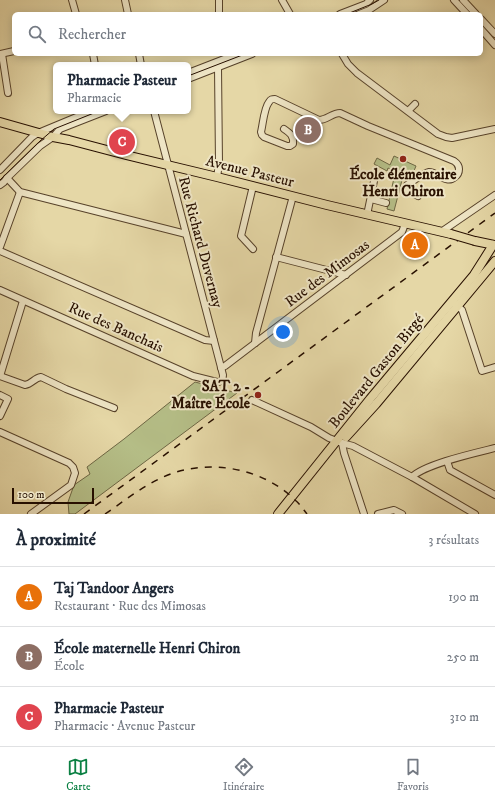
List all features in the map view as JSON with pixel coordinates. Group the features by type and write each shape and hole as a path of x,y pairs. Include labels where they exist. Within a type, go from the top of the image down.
{"main road":[{"name":"Avenue Pasteur","path":"0,122 53,137 367,215 475,241 494,244"},
{"name":"Boulevard Gaston Birgé","path":"454,303 494,244"},
{"name":"Boulevard Gaston Birgé","path":"284,514 370,399 454,303 495,261"},
{"name":"Boulevard Gaston Birgé","path":"278,514 339,442"}],"street":[{"path":"125,0 128,12"},
{"path":"219,0 219,12"},
{"path":"282,0 289,12"},
{"path":"364,12 384,0"},
{"path":"454,0 465,12"},
{"path":"463,0 474,12"},
{"path":"74,1 76,12"},
{"path":"344,12 365,2"},
{"path":"483,21 495,34"},
{"path":"483,30 495,45"},
{"path":"8,93 1,54 12,51"},
{"path":"217,177 220,158 218,56"},
{"path":"191,78 233,56"},
{"path":"191,72 245,56"},
{"path":"343,56 352,69 370,84 438,134 452,138 495,129"},
{"path":"284,129 291,134 293,139 293,144 290,146 270,140 262,135 261,132 266,108 271,99 275,99 319,120 326,119 336,113 340,113 456,163 459,167 458,173 452,180 428,172 407,185 406,190 418,196"},
{"path":"408,111 415,104"},
{"path":"0,170 32,137 49,128 84,114"},
{"path":"0,185 40,146 53,137 60,129 98,114"},
{"name":"Rue Richard Duvernay","path":"155,114 223,380"},
{"path":"7,178 20,192 186,234"},
{"path":"367,215 374,181"},
{"path":"253,186 241,236 253,249"},
{"path":"0,247 20,192"},
{"path":"441,232 495,195"},
{"path":"255,343 256,333 292,196"},
{"path":"370,200 386,203"},
{"name":"Rue des Mimosas","path":"221,368 402,232 405,224"},
{"path":"0,251 205,340 214,341"},
{"path":"276,257 346,275"},
{"name":"Rue des Banchais","path":"0,290 193,376 217,382 223,380"},
{"path":"23,301 0,376 26,385 37,378 43,378 114,408"},
{"path":"454,303 462,310 482,371 495,367"},
{"path":"0,395 8,399 0,416"},
{"path":"252,400 311,427 329,438 353,446 412,477 475,514"},
{"path":"0,432 69,463 72,465 74,470 74,476 70,485 31,514"},
{"path":"339,442 364,514"},
{"path":"412,477 420,471 447,461 495,448"},
{"path":"447,461 450,470 495,495"},
{"path":"378,514 394,510 402,514"}],"green space":[{"path":"394,156 416,166 411,178 388,168 387,171 374,164 377,158 390,165"},
{"path":"394,178 402,180 394,211 387,209"},
{"path":"195,382 237,393 75,514 69,514 68,502 74,485 90,474 87,467"}],"tram line":[{"path":"352,12 379,0"},
{"path":"191,75 240,56"},
{"path":"0,180 54,129 92,114"}],"railway":[{"path":"84,514 495,213"},
{"path":"105,514 138,491 159,479 176,472 194,468 212,467 230,468 265,479 281,488 295,500 307,514"}],"place":[{"name":"École maternelle Henri Chiron","path":"308,130"},
{"name":"Pharmacie Pasteur","path":"122,142"},
{"name":"École élémentaire Henri Chiron","path":"403,159"},
{"name":"Taj Tandoor Angers","path":"415,245"},
{"name":"SAT 2 - Maître École","path":"258,395"}]}
